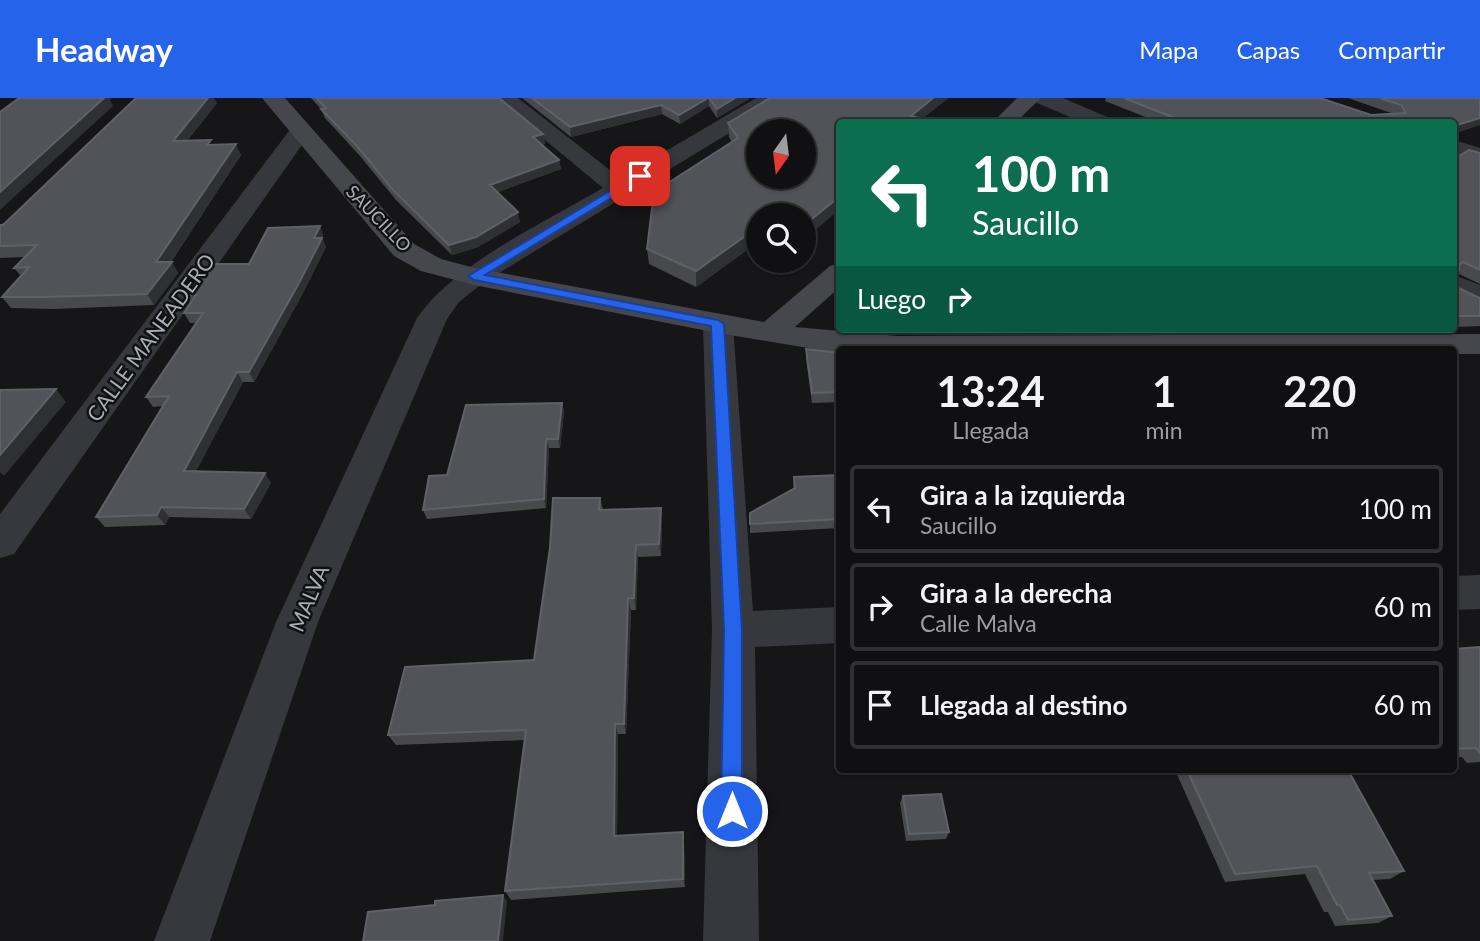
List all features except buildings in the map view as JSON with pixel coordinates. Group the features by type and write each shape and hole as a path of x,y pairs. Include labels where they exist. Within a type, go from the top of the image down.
{"street":[{"name":"SAUCILLO","path":"273,98 404,250 431,265 474,276 718,324 827,341 897,346"},
{"path":"505,98 619,189"},
{"name":"MALVA","path":"181,941 297,622 432,317 449,296 474,276 771,98"},
{"path":"1007,119 1030,98"},
{"path":"1045,98 1092,119"},
{"name":"CALLE MANEADERO","path":"0,543 300,132"},
{"path":"1457,148 1480,156"},
{"path":"771,332 836,275"},
{"path":"1457,285 1480,296"},
{"path":"718,324 733,630 731,941"},
{"path":"1169,333 1192,346"},
{"name":"SAUCILLO","path":"1289,346 1480,344"},
{"path":"1457,593 1480,592"},
{"path":"733,630 836,625"}],"route":[{"path":"640,176 474,276 718,324 733,630 732,811"}]}
